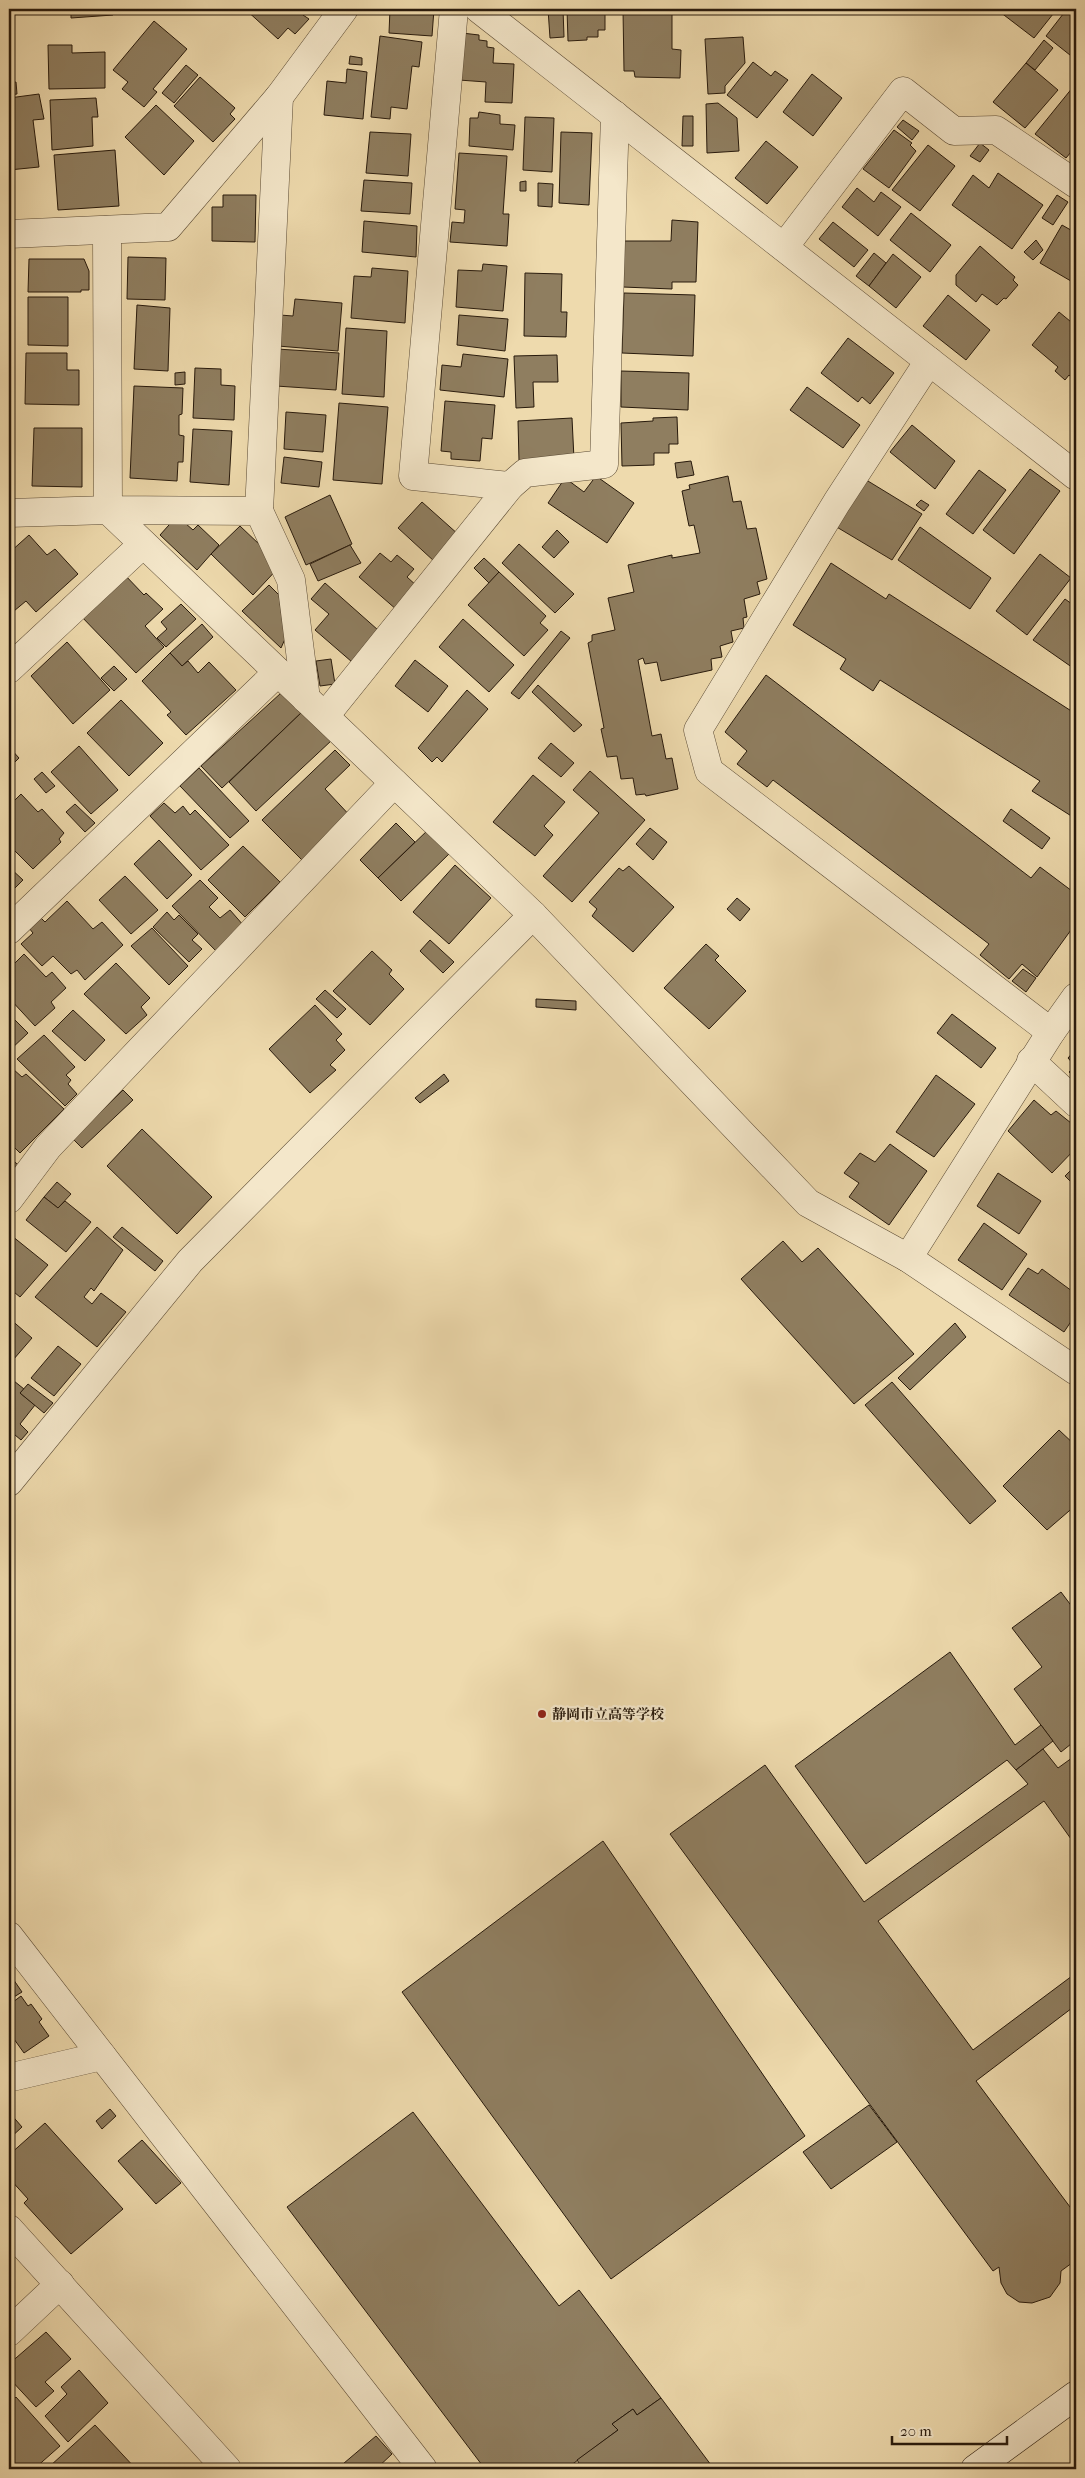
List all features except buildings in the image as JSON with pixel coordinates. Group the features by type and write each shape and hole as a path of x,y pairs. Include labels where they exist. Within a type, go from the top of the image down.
{"street":[{"path":"9,234 168,227 279,98 344,9"},
{"path":"454,9 413,476 510,486"},
{"path":"479,9 1076,476"},
{"path":"784,247 903,91 954,131 996,130 1076,184"},
{"path":"279,98 260,511 291,580 315,708"},
{"path":"315,708 510,486 525,473 604,464 615,115"},
{"path":"107,230 108,510 533,915 808,1203 908,1258 1076,1371"},
{"path":"929,361 832,511 698,730 709,771 1050,1032"},
{"path":"9,513 108,510 260,511"},
{"path":"9,669 143,544"},
{"path":"9,930 278,672"},
{"path":"9,1199 48,1147 394,783"},
{"path":"9,1482 190,1260 533,915"},
{"path":"908,1258 1050,1032 1076,997"},
{"path":"1031,1062 1076,1103"},
{"path":"9,1936 423,2469"},
{"path":"9,2076 12,2077 102,2056"},
{"path":"9,2228 220,2466"},
{"path":"9,2332 60,2284"},
{"path":"976,2469 1076,2395"}],"place":[{"name":"静岡市立高等学校","path":"542,1714"}]}
